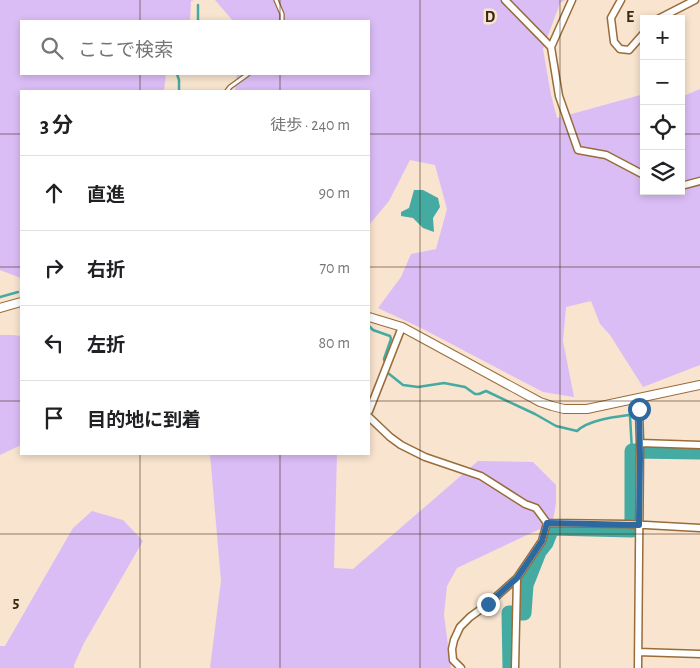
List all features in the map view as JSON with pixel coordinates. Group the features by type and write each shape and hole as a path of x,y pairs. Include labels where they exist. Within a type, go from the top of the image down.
{"street":[{"path":"505,0 551,47"},
{"path":"572,0 551,47 559,96 578,150 606,156 640,173"},
{"path":"621,0 611,18 614,42 620,49 629,50 640,37"},
{"path":"666,15 695,0"},
{"path":"685,185 700,181"},
{"path":"0,308 20,302"},
{"path":"370,317 402,327 540,402 564,409 587,409 700,385"},
{"path":"370,408 402,327"},
{"path":"635,399 639,409 640,444 638,668"},
{"path":"370,419 401,445 425,457 481,476 525,504 536,508 547,523"},
{"path":"640,444 700,444"},
{"path":"547,523 628,524 700,528"},
{"path":"461,668 453,660 452,649 460,627 517,578 542,541 547,523"},
{"path":"514,668 517,578"},
{"path":"638,652 700,654"}],"lane":[{"path":"276,0 282,14 282,20"},
{"path":"228,90 247,75"}],"shaded area":[{"path":"0,0 194,0 191,1 190,20 20,20 20,75 166,75 164,90 20,90 20,278 0,270"},
{"path":"215,0 565,0 560,3 543,49 557,118 640,95 640,195 685,195 685,95 700,89 700,365 643,387 610,335 600,324 591,301 566,307 563,341 574,397 543,392 421,328 378,308 401,277 411,254 436,249 447,209 435,165 410,160 389,201 370,224 370,90 235,90 237,75 370,75 370,20 232,20"},
{"path":"0,335 20,336 20,445 0,455"},
{"path":"210,455 337,455 334,568 353,569 478,461 533,462 556,485 556,504 552,525 457,568 447,586 444,615 451,668 210,668 221,581"},
{"path":"92,511 123,520 143,541 84,643 74,668 0,668 0,646 5,646 73,528"}],"water":[{"path":"414,190 423,190 438,198 440,207 433,218 434,232 423,228 413,218 401,216 401,212 409,208"}],"waterway":[{"path":"198,5 198,20"},
{"path":"177,75 179,90"},
{"path":"0,297 18,292"},
{"path":"370,327 373,330 390,336 391,339 384,359 386,365"},
{"path":"387,370 388,373 403,385 418,387 444,383 465,387 475,394 486,391 556,426 577,431 594,422 629,415 632,451"},
{"path":"510,668 509,613 524,613 526,585 539,552 546,543 552,528 632,530 632,451 700,452"}],"route":[{"path":"488,604 517,578 542,541 547,523 639,525 639,409"}]}
